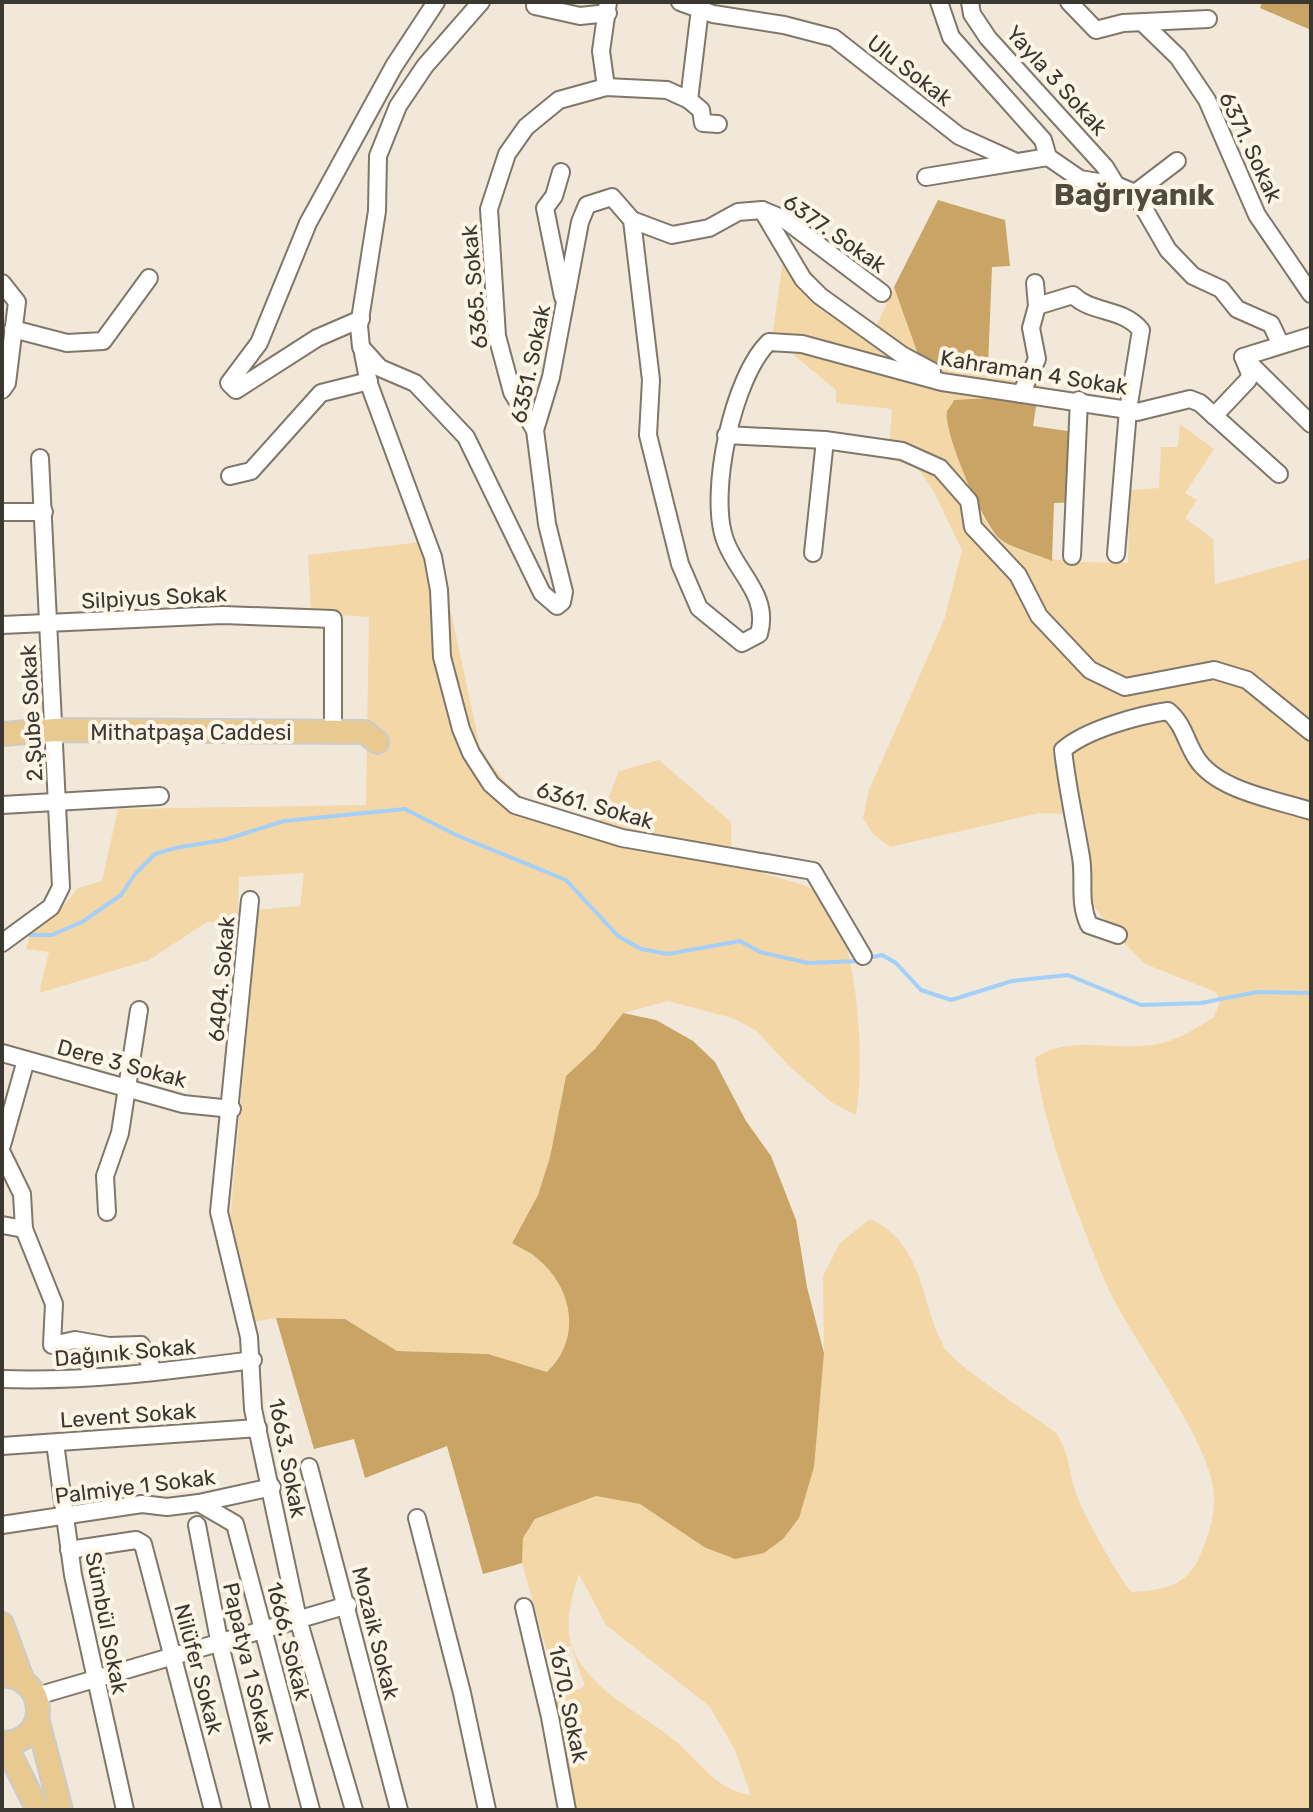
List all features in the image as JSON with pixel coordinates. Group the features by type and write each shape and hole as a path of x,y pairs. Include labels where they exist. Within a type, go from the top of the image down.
{"main road":[{"name":"Mithatpaşa Caddesi","path":"2,734 56,730 365,732 377,742"},
{"path":"2,1624 12,1677 37,1696 38,1722 61,1810"},
{"path":"38,1722 25,1738 4,1744 38,1810"}],"street":[{"path":"361,319 317,338 236,390 229,383 259,343 308,223 394,66 436,2"},
{"path":"361,347 361,319 377,211 378,156 398,106 425,66 481,2"},
{"name":"Ulu Sokak","path":"680,2 834,38 959,136 1014,161"},
{"path":"939,2 951,37 1043,140 1048,157 1080,179 1116,185 1135,193 1168,250 1193,276 1221,289 1237,309 1271,324 1280,343"},
{"name":"Yayla 3 Sokak","path":"970,2 972,14 988,38 1105,167 1116,185"},
{"path":"1069,2 1096,30 1123,23 1145,25 1208,19"},
{"path":"535,6 580,16 608,7 601,51 606,87"},
{"path":"700,9 689,100 701,110 703,123 718,124"},
{"name":"6371. Sokak","path":"1145,25 1178,57 1207,100 1257,215 1311,294"},
{"name":"6365. Sokak","path":"535,430 512,392 497,336 489,209 507,154 526,127 559,100 606,87 667,90 689,100"},
{"path":"926,177 1048,157"},
{"path":"1135,193 1177,161"},
{"path":"561,172 554,196 545,208 566,310"},
{"name":"6351. Sokak","path":"361,347 380,368 415,383 466,437 542,593 557,606 564,592 547,524 535,430 566,310 576,237 587,205 612,197 632,220"},
{"path":"966,386 902,355 820,296 803,279 762,210 738,212 709,228 672,235 632,220 648,343 651,380 648,435 654,466 680,564 699,608 742,643 759,634 764,618 758,596 726,544 719,517 726,435 825,440 902,451 940,468 969,501 973,527 1018,575 1039,616 1090,670 1125,687 1214,670 1247,680 1311,732"},
{"name":"6377. Sokak","path":"762,210 784,219 882,293"},
{"path":"13,329 67,343 103,341 149,278"},
{"path":"2,283 17,302 7,383 2,390"},
{"path":"1021,394 1037,359 1031,328 1037,306 1035,283"},
{"path":"1037,306 1073,295 1081,303 1121,313 1141,330 1128,410 1116,554"},
{"path":"1243,357 1280,343 1311,336"},
{"name":"Kahraman 4 Sokak","path":"726,435 751,368 769,342 802,344 966,386 1079,400 1137,412 1190,399 1214,416 1279,474"},
{"name":"6361. Sokak","path":"361,347 369,381 433,557 439,590 442,657 461,729 471,753 491,784 515,805 622,838 813,871 863,956"},
{"path":"1214,416 1248,380 1250,374 1243,357"},
{"path":"1243,357 1311,424"},
{"path":"230,476 251,471 321,393 369,381"},
{"path":"1072,556 1079,400"},
{"path":"813,553 825,440"},
{"name":"2.Şube Sokak","path":"4,942 51,907 61,887 56,730 40,458"},
{"path":"2,512 44,512"},
{"name":"Silpiyus Sokak","path":"2,625 223,615 333,619 333,732"},
{"path":"1118,935 1089,925 1084,914 1081,853 1075,839 1063,750 1069,745 1112,726 1168,711 1177,718 1197,760 1211,774 1311,811"},
{"path":"2,805 160,796"},
{"name":"6404. Sokak","path":"232,1109 250,900"},
{"path":"107,1212 105,1176 120,1133 139,1010"},
{"name":"Dere 3 Sokak","path":"2,1053 183,1104 232,1109"},
{"path":"2,1145 26,1060"},
{"name":"1663. Sokak","path":"232,1109 219,1212 253,1360 253,1409 298,1619 354,1810"},
{"path":"2,1153 22,1194 24,1229 54,1304 52,1345 75,1340 109,1346 141,1345 154,1372"},
{"path":"2,1225 24,1229"},
{"name":"Dağınık Sokak","path":"2,1379 52,1382 253,1360"},
{"name":"Levent Sokak","path":"2,1446 258,1428"},
{"name":"Sümbül Sokak","path":"55,1443 69,1550 125,1810"},
{"name":"Mozaik Sokak","path":"309,1467 348,1605 399,1810"},
{"name":"Palmiye 1 Sokak","path":"2,1525 142,1504 167,1507 199,1503 272,1487"},
{"name":"1666. Sokak","path":"199,1503 235,1524 311,1810"},
{"path":"417,1518 462,1693 487,1810"},
{"name":"Papatya 1 Sokak","path":"197,1525 220,1645 261,1810"},
{"name":"Nilüfer Sokak","path":"69,1550 140,1541 213,1810"},
{"path":"37,1696 220,1645 348,1605"},
{"name":"1670. Sokak","path":"524,1607 545,1690 567,1810"}],"shaded area":[{"path":"1262,2 1311,2 1311,30 1260,8"},
{"path":"938,200 1005,220 1010,266 992,267 988,366 947,366 919,357 894,287"},
{"path":"798,254 856,331 871,338 894,287 920,357 947,366 1044,371 1037,401 954,400 948,414 952,436 978,507 998,536 1013,547 1050,559 1128,563 1130,490 1159,488 1161,447 1178,447 1180,424 1214,449 1185,493 1197,500 1185,518 1213,539 1215,584 1311,558 1311,1810 569,1810 552,1701 585,1686 571,1646 548,1655 522,1563 523,1538 535,1519 596,1496 640,1504 704,1547 824,1353 823,1276 840,1243 870,1219 888,1230 911,1258 944,1347 978,1378 1056,1433 1081,1505 1111,1562 1132,1592 1167,1587 1184,1578 1198,1560 1213,1513 1211,1478 1201,1451 1116,1303 1083,1227 1045,1112 1035,1058 1048,1051 1078,1045 1143,1046 1165,1042 1214,1017 1220,1002 1216,992 1145,964 1121,940 1091,903 1078,826 1064,814 1040,813 890,847 873,834 863,818 869,790 944,620 962,550 934,492 915,464 888,460 892,409 836,403 836,390 772,337 783,261","holes":["579,1574 606,1625 709,1706 734,1748 751,1795 719,1782 677,1742 604,1689 580,1663 572,1647 569,1630 570,1610"]},
{"path":"991,398 1037,401 1033,426 1081,433 1083,502 1054,503 1052,561 1000,539 984,516 958,457 947,422 947,411 954,400"},
{"path":"436,543 480,747 504,780 516,792 543,808 598,825 619,771 659,760 731,822 732,850 739,861 762,873 804,885 825,898 845,942 857,1003 860,1066 856,1115 831,1102 789,1066 757,1031 732,1018 668,1001 623,1013 595,1049 566,1076 550,1157 538,1195 512,1242 550,1271 566,1299 569,1330 558,1359 547,1372 488,1354 397,1351 345,1319 276,1318 250,1322 228,1243 258,910 300,906 304,873 239,877 238,921 207,922 149,960 39,993 49,952 26,949 31,932 63,906 78,888 102,881 118,809 366,805 369,617 311,613 308,555"},
{"path":"623,1013 656,1020 693,1041 715,1062 746,1121 771,1156 796,1220 807,1287 824,1353 814,1467 799,1518 783,1539 764,1553 735,1559 704,1547 640,1504 596,1496 535,1519 523,1538 522,1563 483,1574 447,1446 365,1478 354,1439 314,1449 276,1318 345,1319 397,1351 488,1354 547,1372 558,1359 569,1330 566,1300 551,1272 536,1257 512,1243 538,1195 550,1157 566,1076 595,1049"}],"waterway":[{"path":"30,935 52,935 82,922 121,895 135,874 155,854 224,840 284,821 405,809 456,835 566,880 618,936 641,949 668,954 740,941 760,952 808,963 860,961"},
{"path":"868,958 882,955 896,963 921,990 951,1000 1012,981 1068,975 1141,1005 1201,1003 1257,992 1311,993"}],"district":[{"name":"Bağrıyanık","path":"1134,195"}]}
